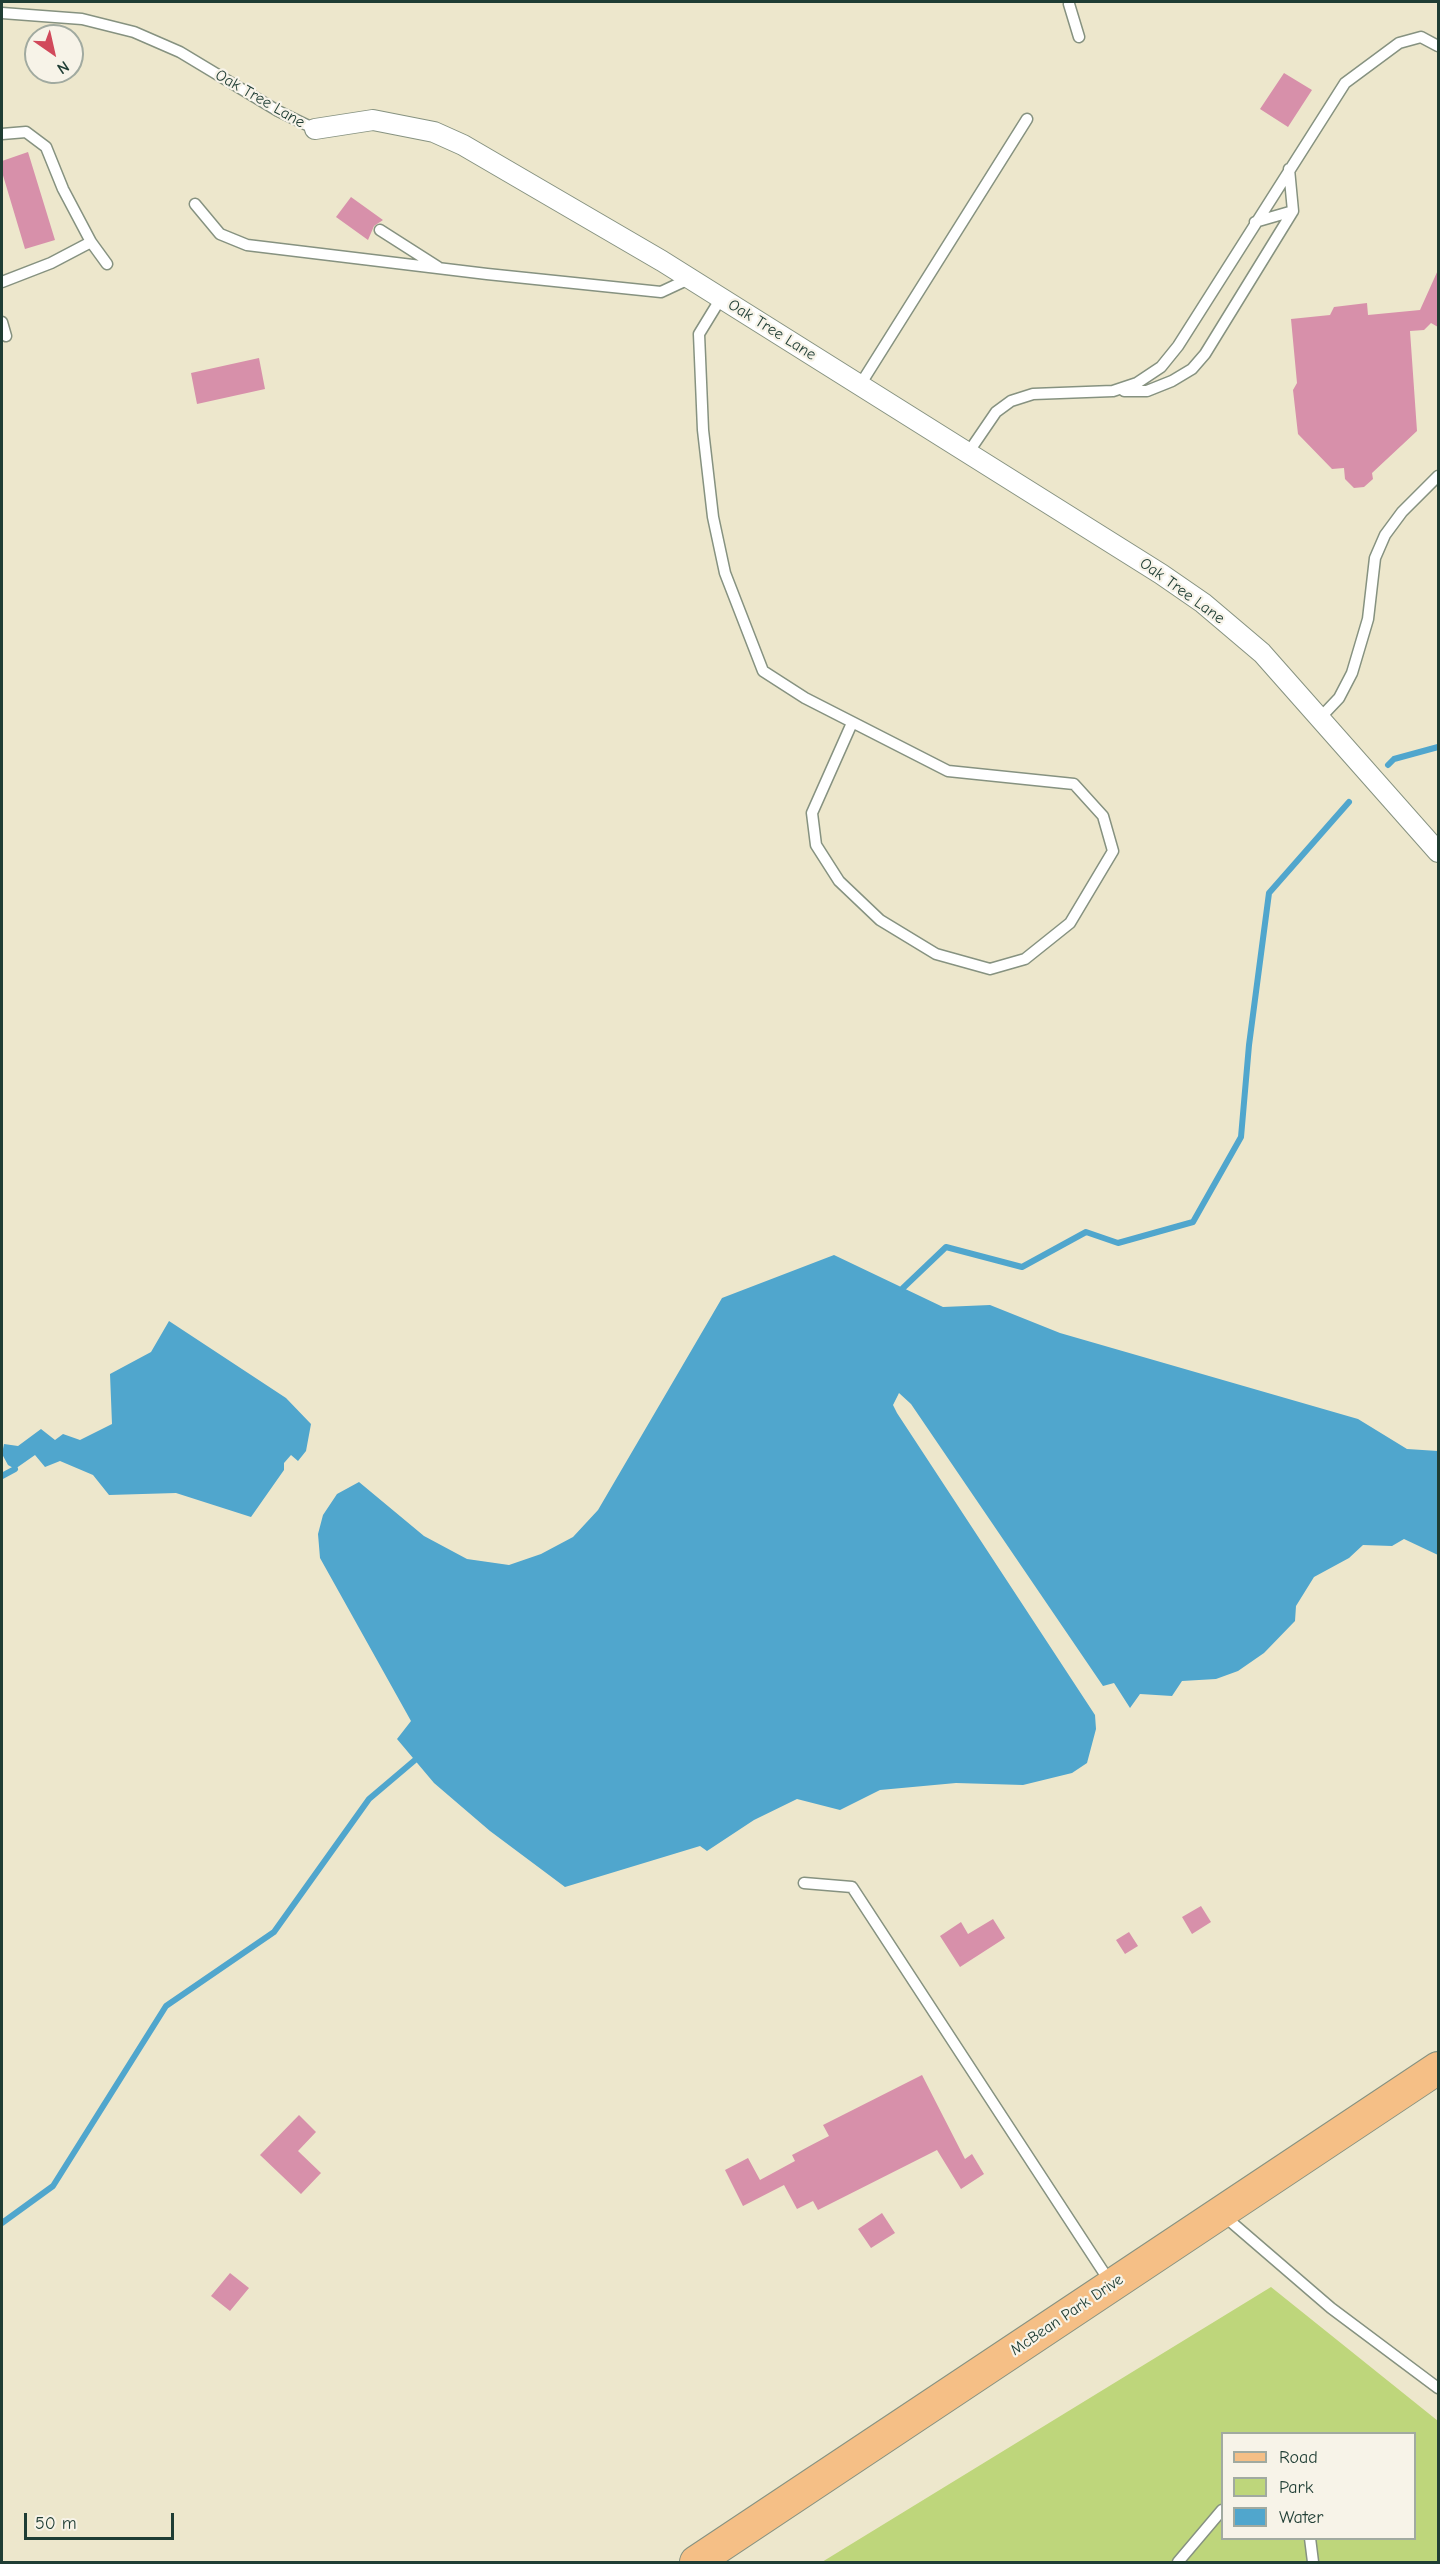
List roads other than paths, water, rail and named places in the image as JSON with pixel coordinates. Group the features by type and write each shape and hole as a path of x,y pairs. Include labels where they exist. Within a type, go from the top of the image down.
{"main road":[{"name":"McBean Park Drive","path":"696,2562 1438,2068"}],"street":[{"name":"Oak Tree Lane","path":"315,129 374,120 434,132 463,145 690,278 1203,603 1262,652 1438,852"}],"lane":[{"path":"1069,4 1079,37"},
{"name":"Oak Tree Lane","path":"2,13 82,20 134,32 180,52 278,111 315,129"},
{"path":"1113,391 1137,383 1161,368 1182,340 1345,83 1399,44 1421,37 1438,46"},
{"path":"861,385 1027,120"},
{"path":"2,134 27,132 46,147 63,189 91,242 108,264"},
{"path":"968,453 996,412 1011,401 1033,394 1147,390 1172,381 1192,369 1205,354 1293,211 1289,169"},
{"path":"195,204 220,234 248,244 441,269 661,292 690,278"},
{"path":"1255,222 1293,211"},
{"path":"381,230 441,269"},
{"path":"2,282 51,263 91,242"},
{"path":"722,298 699,334 703,430 713,517 725,573 763,671 805,699 948,771 1074,784 1103,816 1113,851 1070,923 1025,959 990,969 936,954 880,920 840,881 816,845 812,813 852,723"},
{"path":"2,322 6,336"},
{"path":"1320,718 1338,698 1352,673 1368,619 1376,558 1385,536 1402,512 1438,476"},
{"path":"804,1883 852,1887 1112,2285"},
{"path":"1221,2213 1331,2308 1438,2388"},
{"path":"1178,2562 1221,2511"},
{"path":"1310,2540 1313,2562"}],"water":[{"path":"834,1255 943,1307 990,1305 1060,1333 1358,1419 1407,1449 1438,1451 1438,1555 1404,1539 1392,1546 1363,1545 1349,1558 1314,1577 1296,1606 1295,1621 1264,1653 1238,1671 1216,1679 1182,1681 1172,1696 1140,1694 1130,1708 1114,1683 1103,1686 911,1404 899,1393 893,1405 897,1413 1095,1715 1096,1729 1087,1763 1072,1773 1023,1785 956,1783 880,1790 840,1810 797,1799 754,1820 707,1851 700,1846 565,1887 490,1831 434,1783 397,1739 411,1721 320,1558 318,1534 323,1515 337,1494 359,1482 424,1536 467,1559 509,1565 541,1554 573,1537 598,1510 722,1298"},
{"path":"169,1321 286,1398 311,1424 306,1451 298,1461 291,1455 284,1463 284,1470 251,1517 176,1493 109,1495 93,1475 60,1461 45,1467 35,1455 15,1469 8,1465 2,1454 4,1444 18,1446 41,1429 55,1440 63,1434 80,1440 112,1424 110,1374 151,1352"}],"waterway":[{"path":"1388,765 1394,759 1438,747"},
{"path":"903,1288 946,1247 1022,1267 1086,1232 1118,1243 1193,1222 1241,1137 1249,1045 1269,893 1349,802"},
{"path":"2,1476 15,1469"},
{"path":"2,2223 53,2186 166,2006 274,1932 369,1799 415,1760"}]}
